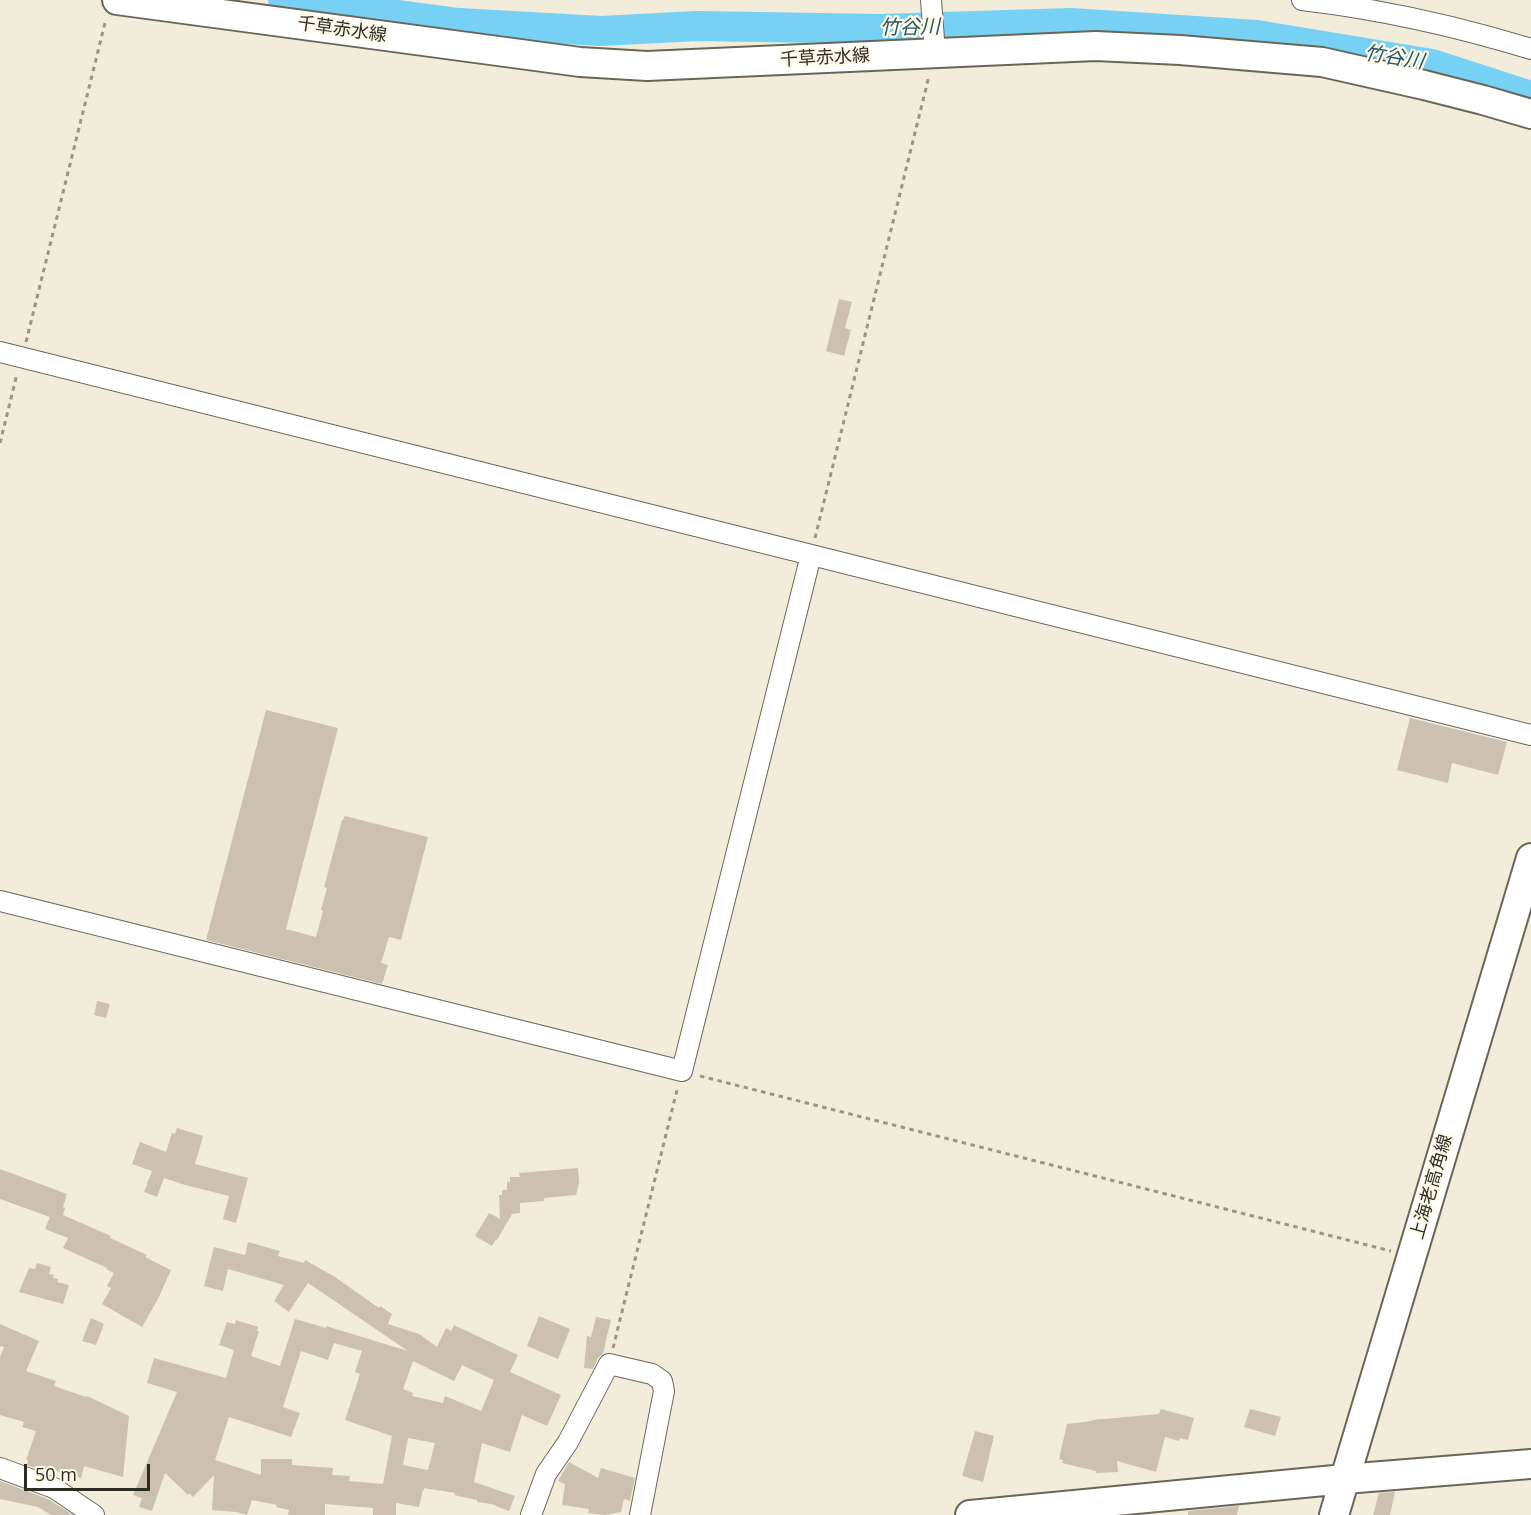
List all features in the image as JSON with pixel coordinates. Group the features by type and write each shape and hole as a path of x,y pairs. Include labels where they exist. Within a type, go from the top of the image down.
{"main road":[{"name":"千草赤水線","path":"111,9 580,62 647,66 1096,46 1191,51 1322,62 1424,85 1531,114"},
{"name":"上海老高角線","path":"1334,1515 1531,858"},
{"path":"970,1515 1345,1479 1531,1464"}],"street":[{"path":"931,0 935,52"},
{"path":"1302,0 1416,19 1473,32 1531,49"},
{"path":"0,352 1531,735"},
{"path":"0,901 682,1071 812,555"},
{"path":"531,1515 546,1474 568,1442 609,1364 652,1374 662,1381 664,1391 640,1515"},
{"path":"0,1468 54,1488 94,1515"}],"path":[{"path":"0,443 111,9"},
{"path":"812,555 935,52"},
{"path":"609,1364 682,1071 1412,1256"}],"building":[{"path":"839,299 852,302 845,328 851,330 844,356 826,351"},
{"path":"266,710 338,728 286,929 316,937 327,888 324,887 345,816 428,837 401,940 389,937 381,963 388,965 382,984 206,940"},
{"path":"1410,718 1507,742 1498,775 1452,763 1448,783 1397,770"},
{"path":"97,1001 110,1004 106,1018 94,1015"},
{"path":"177,1128 203,1136 195,1164 248,1178 236,1223 223,1219 229,1196 164,1178 157,1197 144,1192 152,1171 132,1164 140,1142 166,1152 172,1133 175,1134"},
{"path":"578,1168 579,1183 576,1195 520,1203 520,1213 512,1214 492,1246 475,1236 489,1213 500,1219 499,1195 502,1195 502,1190 507,1190 510,1177 520,1177 519,1173"},
{"path":"0,1169 67,1194 63,1215 111,1236 110,1238 147,1255 145,1257 171,1270 142,1327 102,1304 111,1288 107,1286 114,1273 63,1248 68,1238 45,1229 50,1217 0,1199"},
{"path":"248,1242 280,1251 278,1256 304,1263 305,1260 392,1314 388,1324 419,1334 437,1347 446,1328 451,1331 454,1325 518,1355 510,1372 561,1395 547,1426 522,1415 510,1452 482,1443 474,1482 515,1496 509,1511 454,1495 455,1493 424,1488 419,1507 396,1503 396,1515 373,1515 373,1508 325,1504 325,1515 288,1515 289,1510 276,1507 277,1505 252,1500 247,1515 212,1510 214,1475 193,1497 165,1473 152,1511 139,1507 142,1498 133,1495 177,1392 147,1383 154,1358 226,1378 234,1350 219,1345 227,1322 235,1324 236,1320 258,1327 257,1331 259,1331 251,1356 280,1366 295,1319 408,1351 308,1283 289,1312 274,1301 284,1285 228,1269 223,1291 204,1286 214,1247 245,1255","holes":["334,1343 362,1351 355,1372 360,1374 345,1420 392,1436 383,1484 349,1481 350,1476 332,1475 333,1468 292,1465 292,1459 261,1459 261,1475 215,1460 229,1417 291,1437 300,1413 283,1407 301,1351 328,1360","413,1361 454,1381 462,1365 494,1380 481,1411 445,1396 443,1403 412,1396 413,1393 403,1389","408,1438 435,1443 428,1470 403,1465"]},
{"path":"37,1263 51,1267 49,1274 58,1279 57,1282 69,1285 63,1304 19,1292 29,1268 35,1269"},
{"path":"539,1316 570,1329 558,1359 527,1346"},
{"path":"596,1317 611,1320 603,1354 598,1358 593,1369 584,1368 587,1336 591,1337"},
{"path":"91,1318 104,1324 96,1345 82,1341"},
{"path":"0,1324 39,1341 26,1371 56,1381 54,1386 87,1396 129,1416 123,1477 84,1466 81,1478 49,1469 48,1473 27,1465 28,1460 26,1460 36,1431 22,1427 24,1422 0,1415 0,1357 4,1347 0,1346"},
{"path":"1161,1409 1194,1418 1188,1440 1180,1438 1179,1441 1165,1437 1156,1472 1117,1461 1118,1472 1096,1473 1096,1471 1062,1463 1063,1460 1059,1459 1067,1424 1159,1414"},
{"path":"1250,1409 1281,1417 1275,1436 1244,1427"},
{"path":"975,1431 994,1436 983,1482 962,1476"},
{"path":"569,1462 598,1478 601,1468 635,1478 630,1501 624,1499 621,1512 605,1515 588,1513 589,1509 562,1505 565,1484 558,1481"},
{"path":"0,1481 48,1499 73,1515 51,1515 38,1507 0,1499"},
{"path":"1395,1492 1390,1515 1373,1515 1379,1493"},
{"path":"1239,1506 1237,1515 1188,1515 1188,1511"}],"waterway":[{"name":"竹谷川","path":"283,0 459,23 601,31 697,26 880,29 1071,23 1257,35 1432,64 1531,96"}]}
